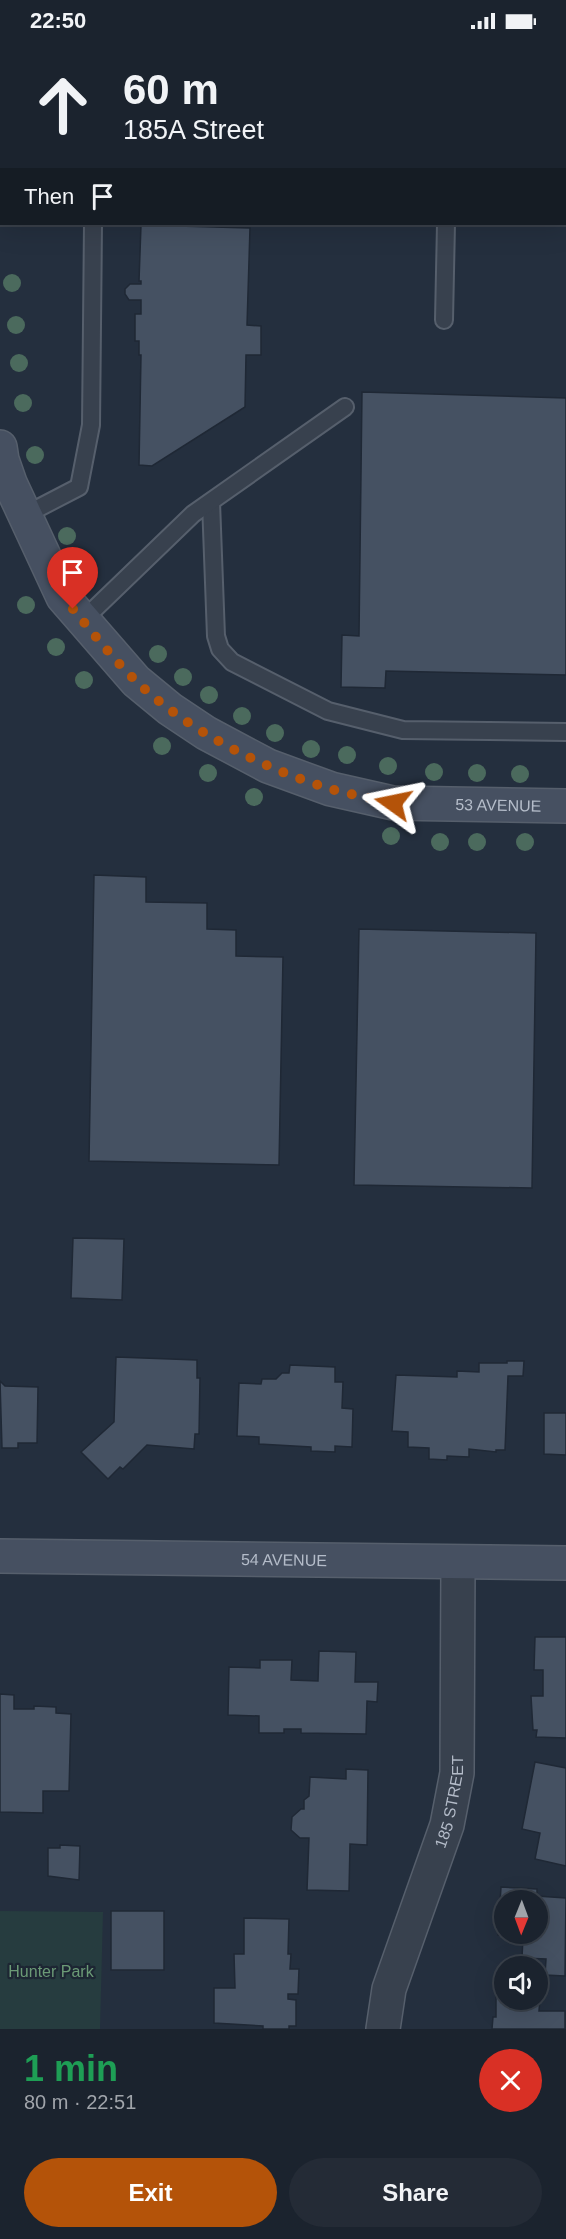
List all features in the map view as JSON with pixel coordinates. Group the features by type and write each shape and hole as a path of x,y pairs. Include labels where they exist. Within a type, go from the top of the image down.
{"street":[{"name":"53 AVENUE","path":"0,447 10,483 63,597 136,681 170,709 206,733 268,766 331,789 393,803 566,806"},
{"name":"54 AVENUE","path":"0,1556 566,1563"},
{"name":"185 STREET","path":"383,2029 389,1989 447,1826 457,1773 458,1563"}],"lane":[{"path":"25,515 79,487 91,425 93,225"},
{"path":"444,320 446,225"},
{"path":"82,621 193,514 345,407"},
{"path":"211,502 216,636 220,649 232,662 328,711 403,730 566,732"}],"green space":[{"name":"Hunter Park","path":"0,1911 103,1912 100,2029 0,2029"}],"building":[{"path":"141,225 250,228 247,325 261,326 261,355 246,355 245,407 152,466 139,465 141,355 139,355 139,341 135,341 135,314 141,314 141,300 129,300 125,294 125,289 130,284 141,284 139,281"},
{"path":"362,392 566,398 566,675 386,671 385,688 341,687 342,635 359,636"},
{"path":"94,875 146,877 146,902 207,903 207,929 236,930 236,956 283,957 279,1165 89,1161"},
{"path":"359,929 536,933 532,1188 354,1185"},
{"path":"73,1238 124,1239 122,1300 71,1298"},
{"path":"116,1357 197,1360 197,1378 200,1378 199,1434 195,1434 194,1449 147,1445 123,1469 120,1467 108,1479 81,1452 114,1422"},
{"path":"507,1361 524,1361 523,1376 508,1376 505,1450 496,1450 496,1452 469,1449 469,1457 447,1456 447,1460 429,1459 429,1448 408,1447 408,1432 392,1431 396,1375 457,1377 457,1371 479,1372 479,1363 507,1363"},
{"path":"290,1365 335,1367 335,1382 343,1382 342,1408 353,1409 352,1447 335,1446 335,1452 311,1451 311,1447 259,1444 259,1437 237,1436 239,1383 261,1384 262,1379 276,1379 282,1373 289,1373"},
{"path":"0,1381 5,1386 38,1387 37,1443 18,1443 18,1448 2,1448"},
{"path":"544,1413 566,1413 566,1455 544,1454"},
{"path":"535,1637 566,1637 566,1738 536,1737 537,1730 533,1730 531,1696 543,1696 543,1670 534,1670"},
{"path":"319,1651 356,1652 355,1682 378,1682 377,1702 367,1701 366,1734 301,1733 301,1729 284,1729 284,1733 259,1733 259,1716 228,1715 229,1667 260,1668 260,1660 292,1660 291,1680 318,1681"},
{"path":"0,1694 14,1695 14,1709 34,1709 34,1706 56,1707 56,1713 71,1714 69,1791 43,1791 43,1813 0,1812"},
{"path":"535,1762 566,1768 566,1866 535,1859 540,1833 522,1829"},
{"path":"346,1769 368,1770 367,1845 350,1844 349,1891 307,1890 309,1838 300,1838 291,1830 292,1817 304,1809 304,1800 309,1796 310,1777 346,1779"},
{"path":"60,1845 80,1846 79,1880 48,1876 48,1848 60,1848"},
{"path":"501,1887 537,1890 501,1890"},
{"path":"548,1897 566,1898 565,1976 548,1975 548,1956 522,1956 523,1944 548,1944"},
{"path":"111,1911 164,1911 164,1970 111,1970"},
{"path":"244,1918 289,1919 290,1969 299,1969 298,1994 288,1994 288,1999 296,2000 296,2026 289,2026 289,2029 263,2029 263,2026 214,2023 214,1988 235,1988 234,1954 244,1954"},
{"path":"496,2010 565,2011 565,2029 492,2029 493,2017 496,2017"}],"route":[{"path":"73,609 136,681 170,709 206,733 268,766 310,782 393,803"}]}
